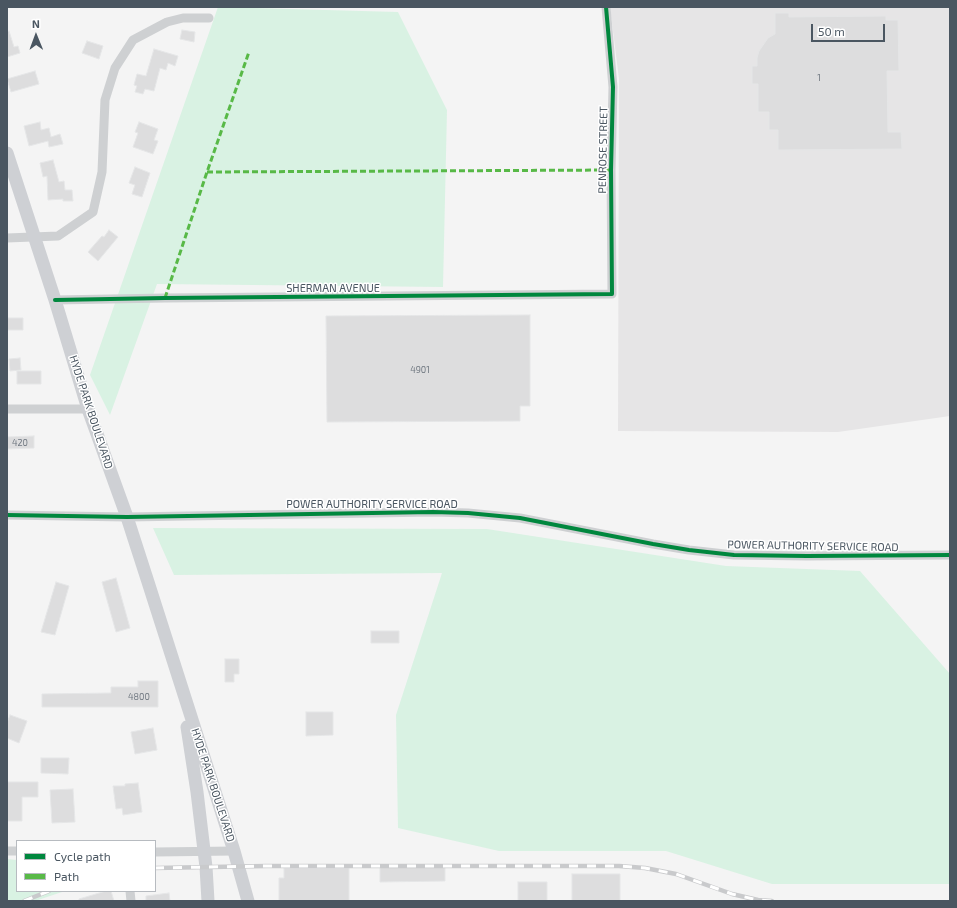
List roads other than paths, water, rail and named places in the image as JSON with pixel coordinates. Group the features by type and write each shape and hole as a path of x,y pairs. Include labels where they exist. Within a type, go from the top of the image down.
{"main road":[{"name":"HYDE PARK BOULEVARD","path":"7,153 55,300 88,409 127,517 234,851 248,901"},
{"name":"HYDE PARK BOULEVARD","path":"176,670 194,768 204,851 208,901"}],"street":[{"name":"PENROSE STREET","path":"606,7 613,87 611,170 612,294"},
{"path":"7,238 58,236 93,212 102,172 105,100 115,68 133,40 167,22 183,18 209,18"},
{"name":"SHERMAN AVENUE","path":"55,300 612,294"},
{"path":"7,409 88,409"},
{"name":"POWER AUTHORITY SERVICE ROAD","path":"7,516 127,517 433,512 468,513 520,518 653,544 734,555 950,555"},
{"path":"156,852 234,851"}],"railway":[{"path":"156,868 266,866 619,866 645,868 676,874 732,894 758,900 772,901"},
{"path":"24,901 46,892"}]}
